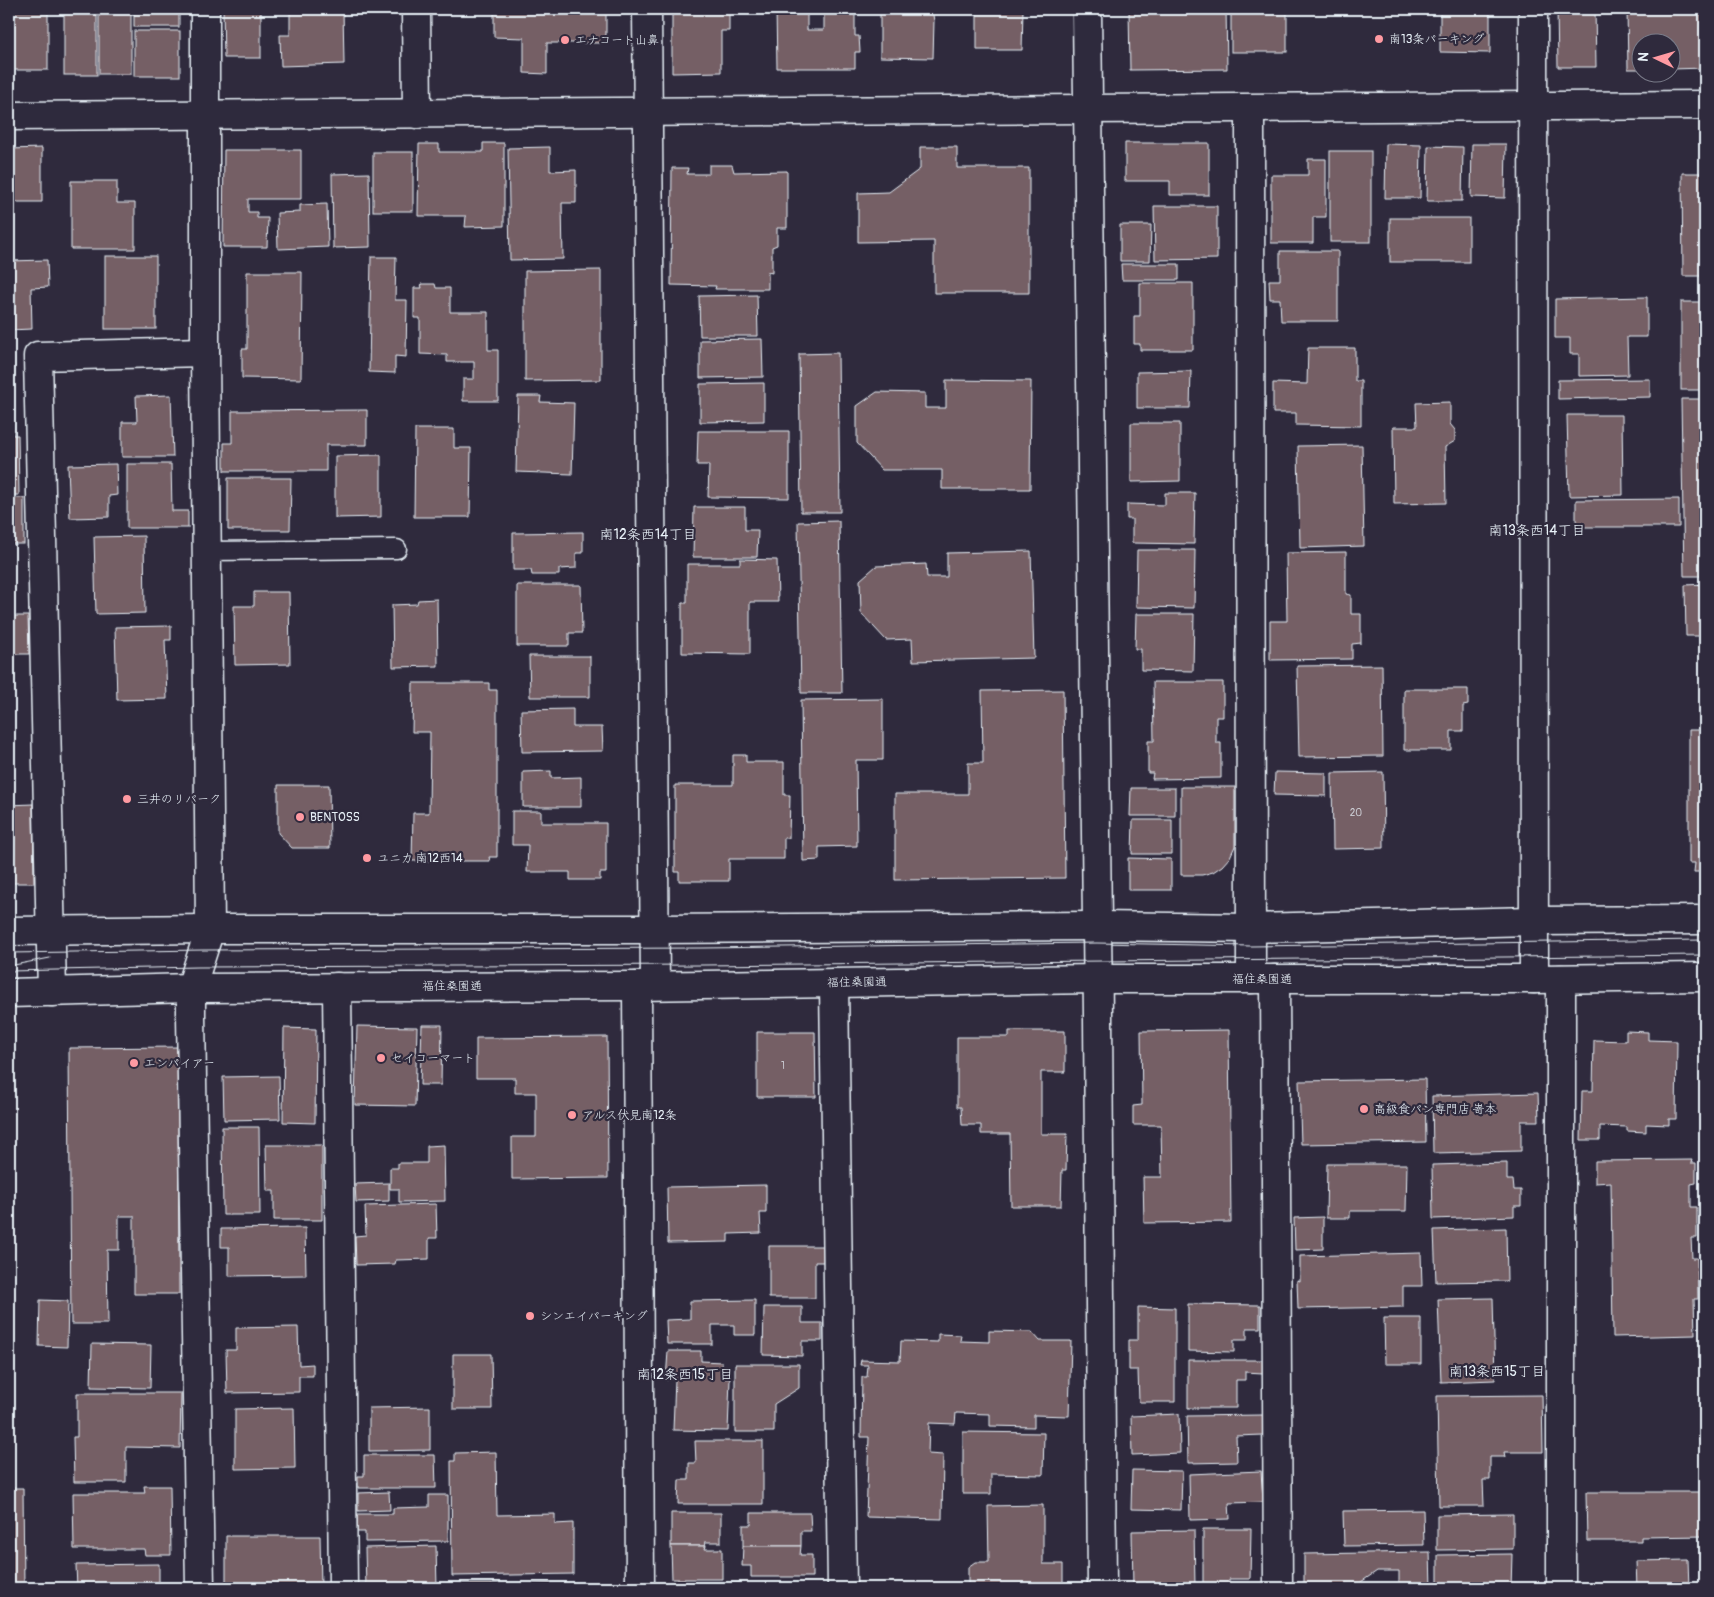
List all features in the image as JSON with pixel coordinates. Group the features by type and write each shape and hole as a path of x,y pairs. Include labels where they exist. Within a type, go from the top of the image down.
{"street":[{"path":"200,1588 191,988 210,928 205,352 205,9"},
{"path":"416,9 417,114"},
{"path":"640,1588 646,985 655,929 648,9"},
{"path":"1087,9 1102,1588"},
{"path":"1533,9 1534,920 1548,979 1562,1588"},
{"path":"9,116 1705,105"},
{"path":"1250,108 1251,928 1263,979 1278,1588"},
{"path":"52,992 38,356 205,352"},
{"path":"9,930 1097,926 1251,928 1534,920 1705,920"},
{"name":"福住桑園通","path":"9,992 191,988 646,985 1097,979 1705,977"},
{"path":"834,983 842,1588"},
{"path":"337,987 342,1588"}],"lane":[{"path":"207,551 397,549"}],"building":[{"path":"64,9 97,9 97,75 64,75"},
{"path":"99,9 131,9 131,74 99,74"},
{"path":"134,9 179,9 179,27 134,27"},
{"path":"223,9 261,9 261,58 224,58"},
{"path":"290,9 343,9 344,64 281,66 280,35 290,35"},
{"name":"エナコート山鼻","path":"494,9 606,9 606,43 547,43 547,74 524,73 524,38 494,37"},
{"path":"672,9 729,9 729,31 721,31 721,72 672,73"},
{"path":"776,9 807,9 807,30 824,30 824,9 855,9 855,36 859,36 860,52 855,52 855,68 777,68"},
{"path":"880,9 932,9 934,21 933,58 880,57"},
{"path":"977,9 1023,9 1022,50 977,50"},
{"path":"1129,9 1226,9 1227,69 1130,70"},
{"path":"1231,9 1287,9 1287,52 1231,52"},
{"path":"1440,9 1490,9 1490,53 1440,52"},
{"path":"1557,9 1595,9 1596,67 1558,67"},
{"path":"1627,9 1705,9 1705,68 1682,69 1682,32 1632,32 1632,69 1628,69"},
{"path":"9,11 48,11 48,70 9,70"},
{"path":"134,31 180,31 180,76 134,76"},
{"path":"483,143 504,143 504,226 465,227 466,216 418,216 419,144 439,144 439,152 483,152"},
{"path":"1125,143 1209,143 1209,195 1170,195 1170,181 1125,181"},
{"path":"1386,144 1421,145 1420,198 1385,198"},
{"path":"1472,144 1506,144 1505,198 1471,197"},
{"path":"1428,146 1463,147 1462,201 1427,201"},
{"path":"550,147 550,171 576,170 576,203 562,203 563,259 510,260 508,148"},
{"path":"920,147 957,147 957,168 1029,168 1029,293 934,293 934,241 858,242 858,193 889,192 920,169"},
{"path":"42,148 42,202 9,202 9,149"},
{"path":"224,150 301,150 301,199 248,199 248,212 257,212 257,218 268,218 267,247 223,247"},
{"path":"1330,151 1371,151 1371,242 1330,242"},
{"path":"373,152 413,152 413,211 373,211"},
{"path":"1308,159 1326,159 1326,217 1313,217 1313,243 1271,243 1271,175 1308,175"},
{"path":"709,165 732,165 734,172 787,171 787,228 777,228 777,245 772,247 772,273 768,272 768,289 715,289 716,286 671,285 672,168 688,168 687,174 709,174"},
{"path":"369,173 370,247 333,248 332,174"},
{"path":"1682,173 1705,173 1705,276 1683,276"},
{"path":"71,181 117,181 117,203 135,203 135,249 71,249"},
{"path":"327,204 328,247 278,249 277,213 300,212 300,205"},
{"path":"1154,206 1217,206 1217,259 1155,260"},
{"path":"1390,218 1469,218 1469,262 1390,262"},
{"path":"1120,225 1151,225 1150,261 1120,261"},
{"path":"1280,251 1338,251 1338,321 1281,321 1280,299 1270,299 1269,280 1280,280"},
{"path":"105,256 156,256 156,329 105,329"},
{"path":"371,257 396,257 395,300 407,300 406,357 395,356 395,373 369,372"},
{"path":"47,260 48,287 31,288 32,329 9,330 9,261"},
{"path":"1121,264 1179,264 1179,280 1122,280"},
{"path":"601,270 601,380 525,381 525,271"},
{"path":"247,272 302,272 301,379 242,378 242,349 247,349"},
{"path":"1140,283 1193,283 1193,350 1140,350 1140,344 1134,344 1134,316 1140,316"},
{"path":"421,284 435,284 436,288 450,288 450,312 488,312 488,350 498,350 498,401 463,401 463,379 474,379 474,362 447,362 447,355 420,354 420,318 414,318 414,288 422,288"},
{"path":"757,295 758,336 700,336 699,296"},
{"path":"1647,297 1647,337 1627,337 1628,375 1579,376 1579,354 1570,354 1570,338 1555,338 1555,299"},
{"path":"1681,302 1705,302 1705,390 1681,390"},
{"path":"762,339 763,377 700,378 700,340"},
{"path":"1308,348 1355,348 1355,381 1361,381 1361,426 1296,425 1296,413 1273,413 1273,383 1307,384"},
{"path":"838,353 840,512 801,512 799,354"},
{"path":"1191,371 1190,408 1137,408 1137,372"},
{"path":"1650,379 1650,397 1558,399 1558,380"},
{"path":"946,380 1031,381 1030,489 942,489 942,470 882,470 857,443 857,406 877,392 925,393 925,408 946,408"},
{"path":"764,383 764,421 700,422 700,384"},
{"path":"171,395 173,457 122,457 122,422 137,422 136,396"},
{"path":"518,396 541,396 540,402 574,403 572,474 516,472"},
{"path":"1681,399 1705,399 1705,576 1684,576"},
{"path":"1450,402 1450,424 1455,430 1455,441 1445,447 1446,503 1394,504 1393,427 1417,427 1416,403"},
{"path":"367,410 367,445 326,445 326,471 224,471 224,443 232,443 232,411"},
{"path":"9,415 13,415 13,435 18,435 19,495 9,495"},
{"path":"1567,415 1622,415 1623,495 1569,496"},
{"path":"1131,423 1180,423 1180,481 1131,482"},
{"path":"415,429 454,429 454,448 471,448 470,517 414,517"},
{"path":"698,431 789,431 789,498 708,497 709,465 697,465"},
{"path":"1362,445 1364,546 1300,548 1298,446"},
{"path":"381,455 381,517 335,518 335,456"},
{"path":"116,464 117,495 109,496 109,517 70,518 68,465"},
{"path":"127,464 171,464 172,511 188,511 188,528 127,528"},
{"path":"228,478 291,478 290,530 228,530"},
{"path":"1165,493 1195,493 1194,544 1132,543 1132,519 1127,519 1127,504 1165,505"},
{"path":"9,498 24,498 24,544 9,544"},
{"path":"1679,499 1679,527 1576,527 1576,500"},
{"path":"694,507 745,507 745,530 758,530 757,557 693,557"},
{"path":"839,521 842,693 801,693 798,522"},
{"path":"583,532 583,553 576,553 576,568 559,569 559,575 532,575 531,570 513,570 513,533"},
{"path":"144,536 145,613 96,614 94,537"},
{"path":"1137,550 1195,550 1194,608 1136,607"},
{"path":"1031,551 1034,658 913,661 912,639 886,640 861,613 860,580 876,566 926,564 927,577 947,577 947,553"},
{"path":"1346,552 1346,594 1351,595 1351,614 1361,614 1361,643 1352,644 1352,659 1270,660 1270,621 1287,621 1286,553"},
{"path":"740,559 777,560 778,602 750,602 750,654 682,653 682,603 687,603 687,564 740,564"},
{"path":"1705,584 1705,636 1686,636 1685,585"},
{"path":"517,585 581,585 582,633 569,633 569,646 517,646"},
{"path":"254,592 289,592 290,664 235,665 234,606 254,606"},
{"path":"437,599 438,666 393,667 392,605 417,604 418,600"},
{"path":"1136,614 1194,614 1193,671 1141,670 1141,649 1135,649"},
{"path":"9,616 28,616 29,654 9,654"},
{"path":"171,626 171,640 165,640 167,699 117,700 115,627"},
{"path":"529,656 590,656 590,697 530,697"},
{"path":"1382,665 1383,756 1299,757 1297,666"},
{"path":"1153,682 1223,682 1223,717 1216,717 1216,743 1221,743 1221,778 1152,779 1153,773 1148,773 1148,741 1154,741"},
{"path":"413,683 489,683 489,690 497,690 497,857 489,857 490,861 412,861 413,813 429,813 430,732 412,732"},
{"path":"1404,689 1468,689 1468,705 1463,706 1463,731 1451,731 1451,750 1404,750"},
{"path":"1063,690 1065,878 895,880 895,794 968,794 968,763 983,763 982,691"},
{"path":"883,699 883,760 856,760 857,846 819,847 819,860 803,861 801,700"},
{"path":"573,709 573,727 602,727 603,751 522,752 521,710"},
{"path":"1689,730 1705,730 1705,872 1694,872 1695,863 1689,863"},
{"path":"733,755 746,755 746,762 784,762 784,795 790,795 789,838 784,838 784,859 729,859 729,881 679,881 679,872 675,872 675,785 733,785"},
{"path":"551,771 551,778 581,777 581,807 523,807 523,772"},
{"path":"1275,772 1326,773 1326,796 1274,795"},
{"path":"1383,772 1384,848 1333,849 1332,773"},
{"path":"278,785 329,785 330,848 292,848 278,833"},
{"path":"1181,787 1235,787 1235,846 1230,857 1213,872 1202,875 1181,875"},
{"path":"1131,788 1175,788 1175,816 1130,816"},
{"path":"33,804 34,883 9,883 9,805"},
{"path":"512,811 541,811 541,823 606,823 606,873 600,873 600,880 570,880 570,872 527,872 528,845 512,845"},
{"path":"1133,820 1172,820 1172,854 1132,854"},
{"path":"1128,858 1171,859 1171,890 1128,890"},
{"path":"422,1025 442,1025 441,1085 420,1085"},
{"path":"357,1026 417,1027 415,1106 355,1105"},
{"path":"284,1028 316,1029 315,1123 283,1122"},
{"path":"1229,1030 1231,1222 1144,1223 1143,1177 1162,1177 1161,1125 1133,1125 1133,1106 1142,1105 1141,1031"},
{"path":"1009,1031 1065,1031 1065,1072 1041,1072 1041,1134 1067,1134 1066,1170 1062,1170 1061,1206 1011,1206 1010,1134 981,1134 981,1125 962,1125 961,1107 957,1107 957,1037 1009,1037"},
{"path":"1626,1031 1648,1032 1648,1040 1677,1041 1676,1119 1669,1119 1669,1125 1646,1124 1646,1132 1627,1131 1627,1127 1600,1126 1600,1140 1581,1140 1582,1091 1593,1091 1594,1040 1626,1041"},
{"path":"757,1032 815,1032 816,1097 757,1097"},
{"name":"アルス伏見南12条","path":"607,1037 608,1178 512,1179 512,1137 536,1137 536,1093 515,1093 515,1078 476,1078 476,1038"},
{"path":"178,1047 179,1294 134,1294 134,1216 119,1216 119,1250 107,1250 108,1324 71,1324 69,1048"},
{"path":"279,1076 280,1119 224,1120 223,1077"},
{"path":"1425,1079 1426,1142 1301,1144 1299,1081"},
{"path":"1538,1093 1539,1121 1521,1121 1521,1151 1433,1153 1432,1096"},
{"path":"222,1127 259,1127 260,1215 223,1215"},
{"path":"266,1145 322,1145 322,1220 274,1220 274,1191 267,1191"},
{"path":"444,1145 445,1201 399,1202 399,1189 390,1189 390,1168 398,1168 398,1163 427,1163 427,1146"},
{"path":"1692,1160 1691,1163 1696,1163 1696,1183 1691,1184 1691,1207 1697,1207 1697,1238 1691,1238 1692,1258 1697,1258 1698,1299 1694,1299 1695,1335 1613,1337 1611,1182 1595,1183 1595,1161"},
{"path":"1507,1163 1507,1180 1513,1180 1514,1190 1521,1190 1521,1206 1514,1206 1514,1216 1433,1219 1432,1165"},
{"path":"1327,1164 1407,1164 1406,1211 1350,1211 1350,1218 1326,1218"},
{"path":"389,1183 389,1201 356,1202 355,1184"},
{"path":"766,1185 766,1213 760,1213 761,1233 728,1234 728,1242 668,1243 667,1187"},
{"path":"436,1204 437,1238 429,1238 429,1259 396,1260 395,1264 356,1265 355,1236 366,1235 365,1206"},
{"path":"1323,1217 1323,1249 1295,1250 1294,1218"},
{"path":"305,1228 306,1275 229,1276 229,1247 221,1247 221,1229"},
{"path":"1506,1228 1507,1281 1436,1282 1434,1230"},
{"path":"769,1246 826,1246 827,1262 815,1262 815,1298 769,1298"},
{"path":"1421,1253 1422,1286 1403,1286 1403,1307 1298,1309 1297,1280 1300,1281 1300,1256"},
{"path":"1493,1298 1495,1380 1441,1382 1438,1299"},
{"path":"40,1300 68,1301 67,1347 39,1346"},
{"path":"755,1300 755,1335 734,1335 734,1325 712,1325 712,1344 667,1344 666,1320 690,1319 690,1301"},
{"path":"1188,1304 1260,1305 1260,1328 1247,1328 1247,1340 1234,1340 1234,1352 1188,1351"},
{"path":"764,1307 802,1307 802,1323 822,1323 822,1341 802,1341 802,1356 763,1355"},
{"path":"1138,1307 1175,1308 1175,1402 1139,1402 1138,1370 1129,1370 1129,1340 1138,1340"},
{"path":"1384,1318 1421,1318 1421,1364 1385,1364"},
{"path":"298,1327 299,1365 313,1364 313,1376 299,1376 299,1392 227,1393 226,1350 236,1350 236,1328"},
{"path":"989,1331 1032,1332 1040,1341 1071,1341 1069,1416 1034,1415 1034,1427 990,1426 990,1414 956,1413 955,1424 929,1423 928,1454 943,1455 942,1519 866,1517 869,1437 861,1437 862,1377 867,1377 868,1365 860,1365 861,1360 900,1361 901,1341 938,1342 938,1334 961,1335 960,1341 989,1342"},
{"path":"92,1344 151,1345 150,1388 91,1387"},
{"path":"668,1351 701,1351 701,1361 722,1362 722,1378 730,1379 728,1431 673,1430 675,1379 666,1380"},
{"path":"453,1354 491,1354 492,1409 453,1409"},
{"path":"1188,1360 1263,1360 1263,1373 1245,1372 1245,1380 1236,1380 1236,1408 1188,1408"},
{"path":"735,1364 799,1364 799,1388 774,1404 774,1432 735,1432"},
{"path":"77,1393 181,1393 180,1448 126,1447 126,1482 74,1482 73,1437 77,1437"},
{"path":"1542,1395 1543,1452 1504,1452 1505,1457 1490,1457 1490,1480 1483,1480 1484,1506 1439,1506 1437,1396"},
{"path":"430,1407 430,1450 369,1451 369,1408"},
{"path":"294,1408 295,1468 235,1469 235,1409"},
{"path":"1179,1414 1180,1453 1132,1455 1131,1416"},
{"path":"1263,1415 1263,1435 1236,1436 1237,1462 1188,1463 1187,1416"},
{"path":"963,1432 1044,1433 1043,1475 991,1474 991,1494 963,1494"},
{"path":"695,1441 763,1441 763,1504 678,1504 679,1480 689,1480 689,1463 696,1463"},
{"path":"496,1452 497,1515 555,1514 555,1524 573,1523 573,1574 452,1576 451,1461 455,1461 455,1453"},
{"path":"364,1455 435,1455 436,1488 358,1488 358,1476 364,1476"},
{"path":"1132,1470 1182,1471 1181,1510 1131,1509"},
{"path":"1261,1471 1263,1502 1229,1503 1230,1519 1190,1520 1189,1474"},
{"path":"144,1486 170,1486 171,1555 145,1555 144,1549 74,1549 73,1493 145,1493"},
{"path":"9,1488 23,1488 24,1588 9,1588"},
{"path":"389,1492 390,1510 358,1511 358,1493"},
{"path":"1586,1492 1705,1492 1705,1536 1641,1537 1641,1541 1587,1541"},
{"path":"429,1495 448,1495 448,1541 365,1542 365,1532 357,1532 357,1514 393,1514 393,1508 429,1507"},
{"path":"1043,1505 1043,1564 1063,1564 1063,1588 968,1588 968,1567 975,1562 989,1562 988,1506"},
{"path":"1423,1510 1424,1545 1344,1546 1343,1511"},
{"path":"671,1513 721,1513 721,1542 705,1542 706,1546 671,1546"},
{"path":"751,1513 810,1513 811,1531 801,1531 801,1546 743,1546 743,1525 751,1525"},
{"path":"1513,1514 1513,1549 1437,1550 1437,1515"},
{"path":"1203,1529 1251,1529 1250,1579 1229,1579 1229,1587 1203,1587"},
{"path":"1194,1530 1195,1587 1133,1588 1132,1531"},
{"path":"226,1536 320,1536 321,1588 226,1588"},
{"path":"436,1546 437,1588 366,1588 365,1548"},
{"path":"671,1546 706,1546 705,1549 722,1549 722,1579 672,1579"},
{"path":"743,1546 801,1546 800,1555 812,1555 812,1577 751,1577 751,1566 742,1566"},
{"path":"1430,1552 1431,1588 1399,1588 1399,1571 1377,1571 1361,1582 1361,1588 1304,1588 1304,1554"},
{"path":"1512,1554 1511,1588 1438,1588 1438,1555"},
{"path":"1688,1560 1689,1588 1637,1588 1636,1561"},
{"path":"159,1564 159,1588 77,1588 76,1565"},
{"path":"589,1583 589,1588 532,1588 532,1584"},
{"path":"739,1583 739,1588 665,1588 665,1584"},
{"path":"454,1584 522,1584 522,1588 454,1588"}],"tram line":[{"path":"9,953 1097,943 1251,946 1705,940"},
{"path":"9,971 198,967 703,965 1705,955"},
{"path":"9,966 50,958"}],"place":[{"name":"南13条パーキング","path":"1379,39"},
{"name":"エナコート山鼻","path":"565,40"},
{"name":"三井のリパーク","path":"127,799"},
{"name":"BENTOSS","path":"300,817"},
{"name":"ユニカ 南12西14","path":"367,858"},
{"name":"セイコーマート","path":"381,1058"},
{"name":"エンパイアー","path":"134,1063"},
{"name":"高級食パン専門店 嵜本","path":"1364,1109"},
{"name":"アルス伏見南12条","path":"572,1115"},
{"name":"シンエイパーキング","path":"530,1316"}],"district":[{"name":"南13条西14丁目","path":"1537,530"},
{"name":"南12条西14丁目","path":"648,534"},
{"name":"南13条西15丁目","path":"1497,1371"},
{"name":"南12条西15丁目","path":"685,1374"}]}
